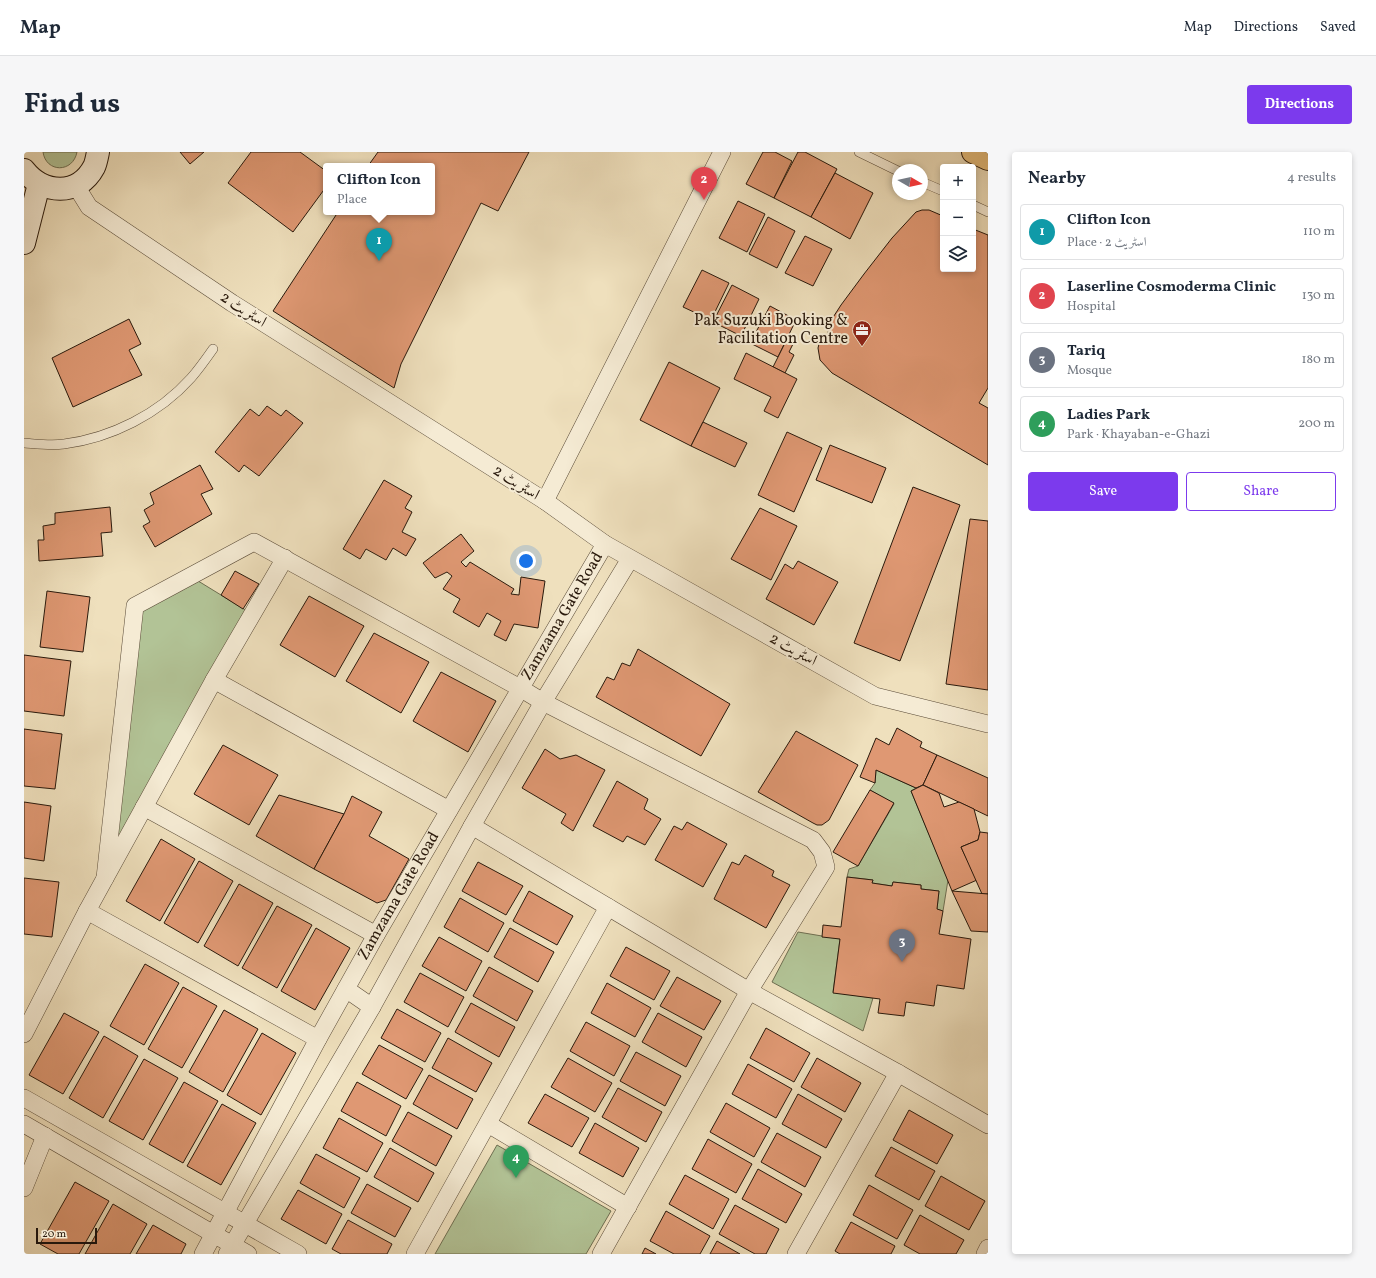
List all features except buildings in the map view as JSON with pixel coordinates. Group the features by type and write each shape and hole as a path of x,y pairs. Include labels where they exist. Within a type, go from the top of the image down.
{"main road":[{"path":"24,243 31,177 49,188 63,189 76,186 87,178 95,166 98,152"},
{"path":"973,152 988,159"}],"street":[{"path":"545,501 722,152"},
{"name":"اسٹریٹ 2","path":"76,186 89,207 226,299 545,501 604,544 875,696 988,724"},
{"path":"105,878 135,606 254,542 543,702 813,840 822,852 826,867 749,991 601,1254"},
{"name":"Zamzama Gate Road","path":"203,1254 318,1039 376,935 604,544"},
{"path":"24,1034 105,878 214,680 285,558"},
{"name":"Zamzama Gate Road","path":"230,1250 372,1007 472,826 543,702 630,559"},
{"path":"214,680 449,810"},
{"path":"482,752 507,766"},
{"path":"144,807 376,935"},
{"path":"472,826 749,991 898,1073 988,1125"},
{"path":"415,1254 608,907"},
{"path":"87,911 318,1039"},
{"path":"346,990 372,1007"},
{"path":"796,1254 898,1073"},
{"path":"24,1098 298,1254"},
{"path":"24,1124 214,1234 230,1250 248,1254"},
{"path":"488,1124 628,1207"},
{"path":"24,1188 45,1136"},
{"path":"985,1254 988,1248"}],"lane":[{"path":"859,152 892,168"},
{"path":"928,185 940,190"},
{"path":"976,206 988,212"},
{"path":"24,443 62,444 83,441 119,429 144,417 167,401 191,379 213,349"}],"green space":[{"path":"43,152 77,152 75,159 70,164 60,168 49,164 45,159"},
{"path":"190,576 252,614 105,878 135,606"},
{"path":"876,770 916,788 911,791 948,880 943,911 937,909 939,891 921,889 921,885 893,882 892,886 872,883 873,880 847,877 849,869 858,866 894,804 870,790 875,783"},
{"path":"798,932 840,939 833,992 873,998 863,1031 772,982"},
{"path":"497,1145 611,1211 586,1254 435,1254"}],"place":[{"name":"Laserline Cosmoderma Clinic","path":"704,200"},
{"name":"Clifton Icon","path":"379,261"},
{"name":"Pak Suzuki Booking & Facilitation Centre","path":"862,347"},
{"name":"Tariq","path":"902,962"},
{"name":"Ladies Park","path":"516,1178"}]}
